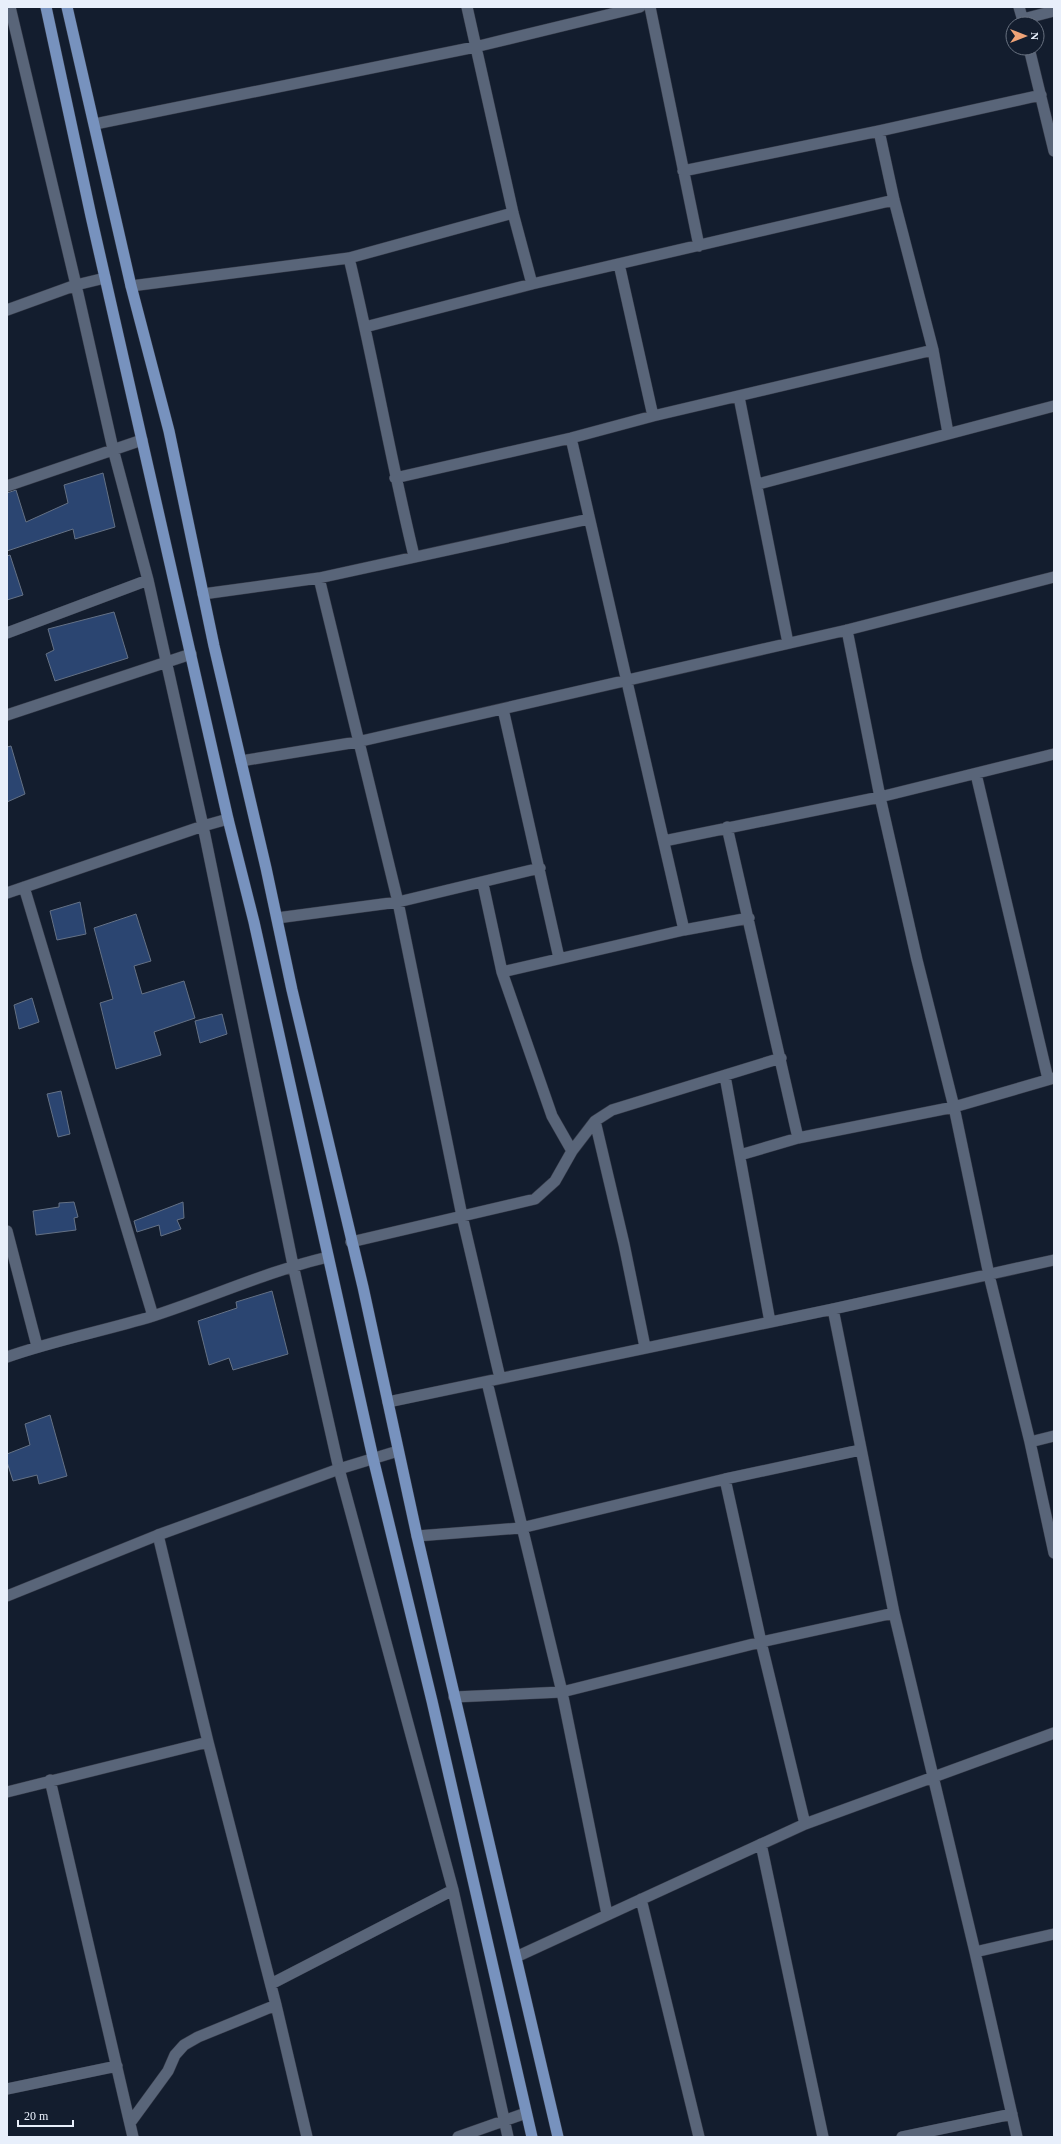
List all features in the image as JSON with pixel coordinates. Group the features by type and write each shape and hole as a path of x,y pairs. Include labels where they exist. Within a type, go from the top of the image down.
{"main road":[{"path":"46,7 105,278 228,820 254,922 373,1458 434,1709 532,2137"},
{"path":"68,7 131,286 169,431 203,594 351,1242 363,1287 417,1536 558,2137"}],"street":[{"path":"10,7 113,449 148,580 202,826 293,1265 339,1469 453,1890 508,2137"},
{"path":"467,7 513,213 532,284"},
{"path":"95,124 475,47 640,7"},
{"path":"650,7 699,246"},
{"path":"1040,16 1054,11"},
{"path":"1032,56 1054,151"},
{"path":"683,171 879,131 1040,95"},
{"path":"879,131 894,200 933,350 948,433"},
{"path":"365,327 532,284 894,200"},
{"path":"131,286 349,258 513,213"},
{"path":"349,258 365,327 395,478 414,556"},
{"path":"619,264 653,416"},
{"path":"7,310 76,285 105,278"},
{"path":"395,478 570,438 653,416 739,397 933,350"},
{"path":"739,397 758,484 788,643"},
{"path":"758,484 1054,406"},
{"path":"570,438 684,930"},
{"path":"7,486 142,440"},
{"path":"203,594 319,578 414,556 589,519"},
{"path":"241,760 357,742 504,709 847,630 1054,577"},
{"path":"319,578 357,742 398,902 462,1216 500,1378"},
{"path":"7,633 148,580"},
{"path":"847,630 880,797 917,960 954,1107 989,1275 1030,1442 1054,1553"},
{"path":"7,715 191,654"},
{"path":"504,709 559,958"},
{"path":"664,841 880,797 1054,754"},
{"path":"740,1155 798,1138 954,1107 1051,1079 976,774"},
{"path":"7,892 202,826 228,820"},
{"path":"727,827 781,1058 798,1138"},
{"path":"277,918 398,902 483,884 540,868"},
{"path":"483,884 502,972 552,1116 572,1151"},
{"path":"24,887 153,1316"},
{"path":"502,972 684,930 749,918"},
{"path":"351,1242 535,1199 555,1181 572,1151 595,1121 612,1110 781,1058"},
{"path":"725,1076 770,1322"},
{"path":"595,1121 624,1244 645,1348"},
{"path":"8,1236 38,1346"},
{"path":"7,1358 38,1346 153,1316 293,1265 328,1257"},
{"path":"388,1402 833,1309 1054,1260"},
{"path":"833,1309 860,1450 894,1612 932,1777 975,1952 1017,2137"},
{"path":"487,1382 521,1528 562,1692 607,1914"},
{"path":"1030,1442 1054,1436"},
{"path":"7,1596 158,1535 339,1469 398,1450"},
{"path":"417,1536 521,1528 725,1479 860,1450"},
{"path":"725,1479 761,1642 805,1824"},
{"path":"158,1535 208,1742 271,1984 307,2137"},
{"path":"454,1697 562,1692 761,1642 894,1612"},
{"path":"516,1957 805,1824 1054,1734"},
{"path":"7,1792 50,1780 208,1742"},
{"path":"50,1780 133,2137"},
{"path":"761,1844 823,2137"},
{"path":"271,1984 453,1890"},
{"path":"641,1899 699,2137"},
{"path":"975,1952 1054,1934"},
{"path":"130,2123 168,2071 175,2055 184,2046 198,2037 276,2005"},
{"path":"7,2089 117,2066"},
{"path":"458,2137 526,2113"},
{"path":"902,2137 1012,2114"}],"building":[{"path":"103,473 115,527 75,539 73,529 7,551 7,493 16,490 26,522 68,503 64,485"},
{"path":"10,555 23,595 7,600 7,556"},
{"path":"114,612 128,658 55,681 46,654 54,650 48,629"},
{"path":"11,746 25,794 7,802 7,747"},
{"path":"80,902 86,934 57,940 50,911"},
{"path":"136,914 151,961 134,966 142,994 184,981 195,1018 154,1032 161,1055 116,1069 100,1003 113,999 94,928"},
{"path":"32,998 39,1022 19,1029 14,1005"},
{"path":"222,1014 227,1034 200,1043 195,1021"},
{"path":"61,1091 70,1134 58,1137 47,1094"},
{"path":"74,1202 78,1217 74,1218 76,1230 36,1235 33,1211 59,1207 59,1203"},
{"path":"183,1202 184,1218 177,1220 181,1229 161,1236 159,1225 137,1232 134,1221"},
{"path":"272,1291 288,1354 233,1370 229,1358 209,1365 198,1321 237,1308 236,1302"},
{"path":"50,1415 67,1476 39,1484 37,1475 13,1481 7,1462 7,1454 30,1445 25,1424"}]}
